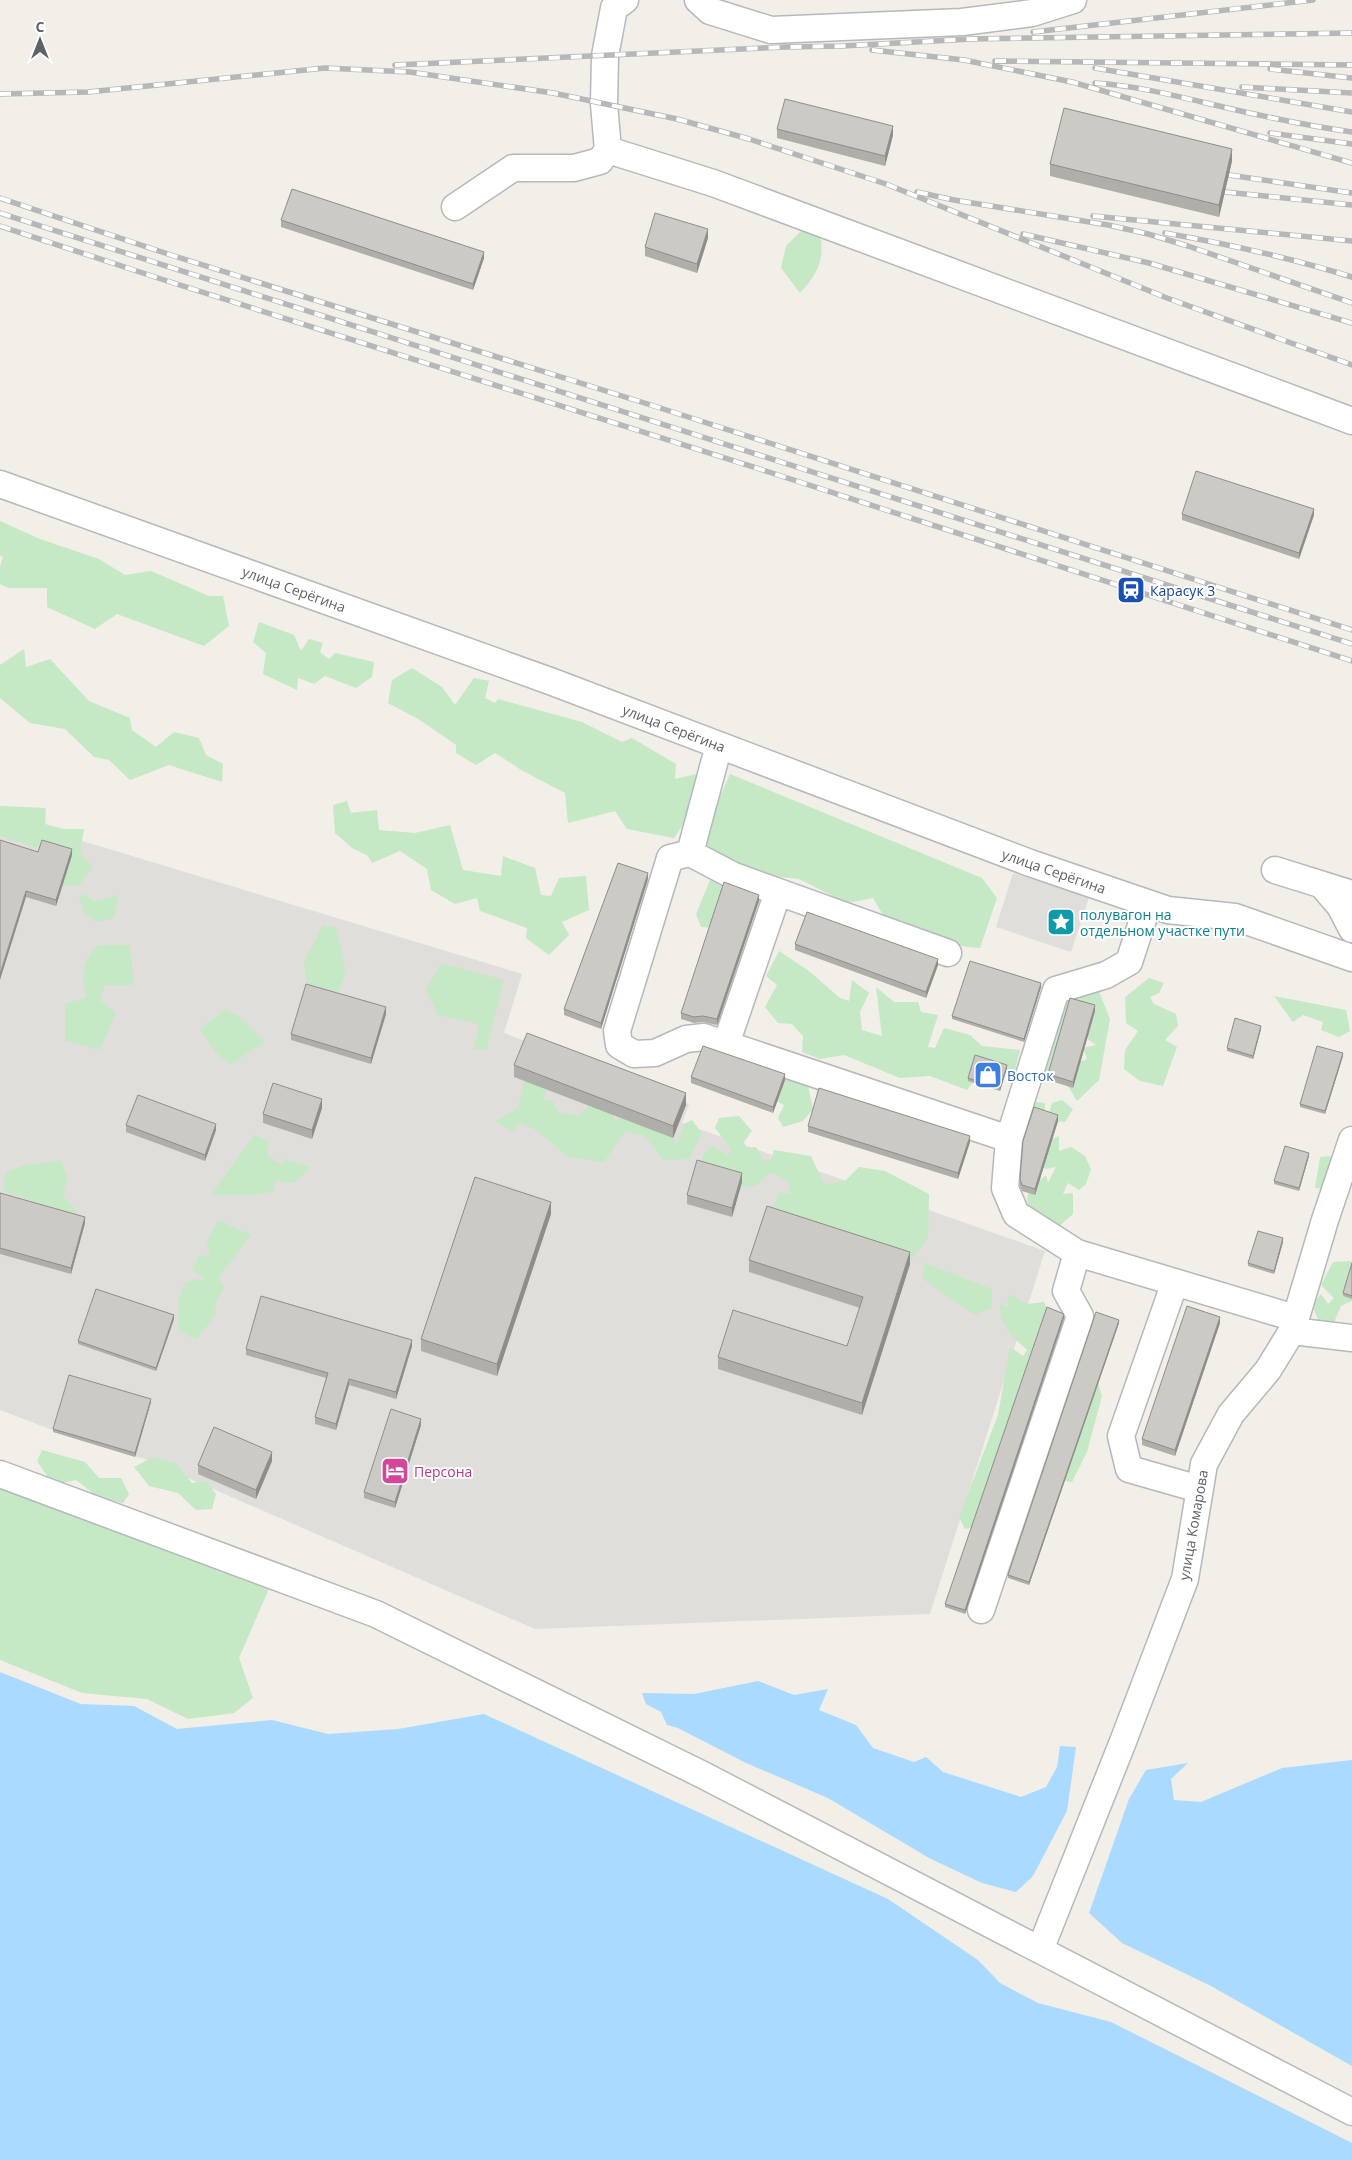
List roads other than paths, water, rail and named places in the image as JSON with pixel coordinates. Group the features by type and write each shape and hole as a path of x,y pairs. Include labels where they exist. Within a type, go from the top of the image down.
{"street":[{"path":"455,207 513,168 574,168 600,160 608,150 604,104 605,56 614,8 625,0"},
{"path":"698,0 710,11 771,30 962,22 1032,14 1073,0"},
{"path":"608,150 713,183 1352,421"},
{"name":"улица Серёгина","path":"0,484 550,681 1030,863 1168,910 1203,908 1352,958"},
{"path":"690,853 719,745"},
{"path":"948,953 734,876 690,853 670,858 617,1031 618,1038 620,1045 634,1054 656,1053 686,1039 704,1037 1009,1139"},
{"path":"1275,870 1352,894"},
{"path":"1322,885 1340,906 1352,929"},
{"path":"726,1044 778,892"},
{"path":"1148,904 1129,962 1106,975 1056,990 1009,1139 1005,1188 1016,1214 1077,1253 1175,1282 1294,1324 1352,1338"},
{"name":"улица Комарова","path":"1040,1950 1185,1579 1204,1464 1231,1414 1268,1370 1294,1324 1352,1140"},
{"path":"981,1610 1080,1316 1066,1291 1077,1253"},
{"path":"1175,1282 1121,1436 1129,1469 1199,1489"},
{"path":"0,1474 376,1614 704,1775 1352,2112"}],"water":[{"path":"0,1672 81,1704 134,1706 177,1729 272,1720 328,1734 398,1729 484,1714 888,1899 978,1960 1000,1983 1038,2003 1111,2022 1352,2143 1352,2160 0,2160"},
{"path":"758,1681 794,1695 828,1689 819,1710 856,1725 873,1748 914,1762 926,1757 943,1772 1021,1797 1046,1787 1057,1767 1060,1746 1076,1747 1067,1811 1033,1876 1016,1892 982,1883 929,1858 828,1798 746,1763 678,1728 667,1725 661,1712 646,1704 642,1693 694,1694"},
{"path":"1352,1760 1352,2066 1211,1986 1122,1943 1089,1913 1129,1799 1146,1770 1188,1763 1171,1779 1174,1800 1201,1802 1282,1768"}],"railway":[{"path":"1033,32 1313,0"},
{"path":"395,65 971,39 1352,33"},
{"path":"872,50 964,60 1072,82 1352,163"},
{"path":"995,61 1352,65"},
{"path":"0,94 88,92 325,68 410,72 553,93 677,119 749,139 886,184 1167,298 1352,365"},
{"path":"1095,68 1352,112"},
{"path":"1270,69 1352,78"},
{"path":"1095,83 1144,89 1271,118 1352,132"},
{"path":"1242,87 1352,93"},
{"path":"1270,133 1352,144"},
{"path":"1229,175 1352,193"},
{"path":"917,192 954,200 1108,225 1148,234 1352,303"},
{"path":"1225,192 1352,205"},
{"path":"0,198 174,256 654,406 1352,630"},
{"path":"0,213 1352,644"},
{"path":"1093,216 1352,241"},
{"path":"0,226 1352,661"},
{"path":"1165,233 1259,252 1352,277"},
{"path":"1023,234 1149,263 1352,323"}],"place":[{"name":"Карасук 3","path":"1131,590"},
{"name":"полувагон на отдельном участке пути","path":"1061,922"},
{"name":"Восток","path":"988,1075"},
{"name":"Персона","path":"395,1471"}]}
